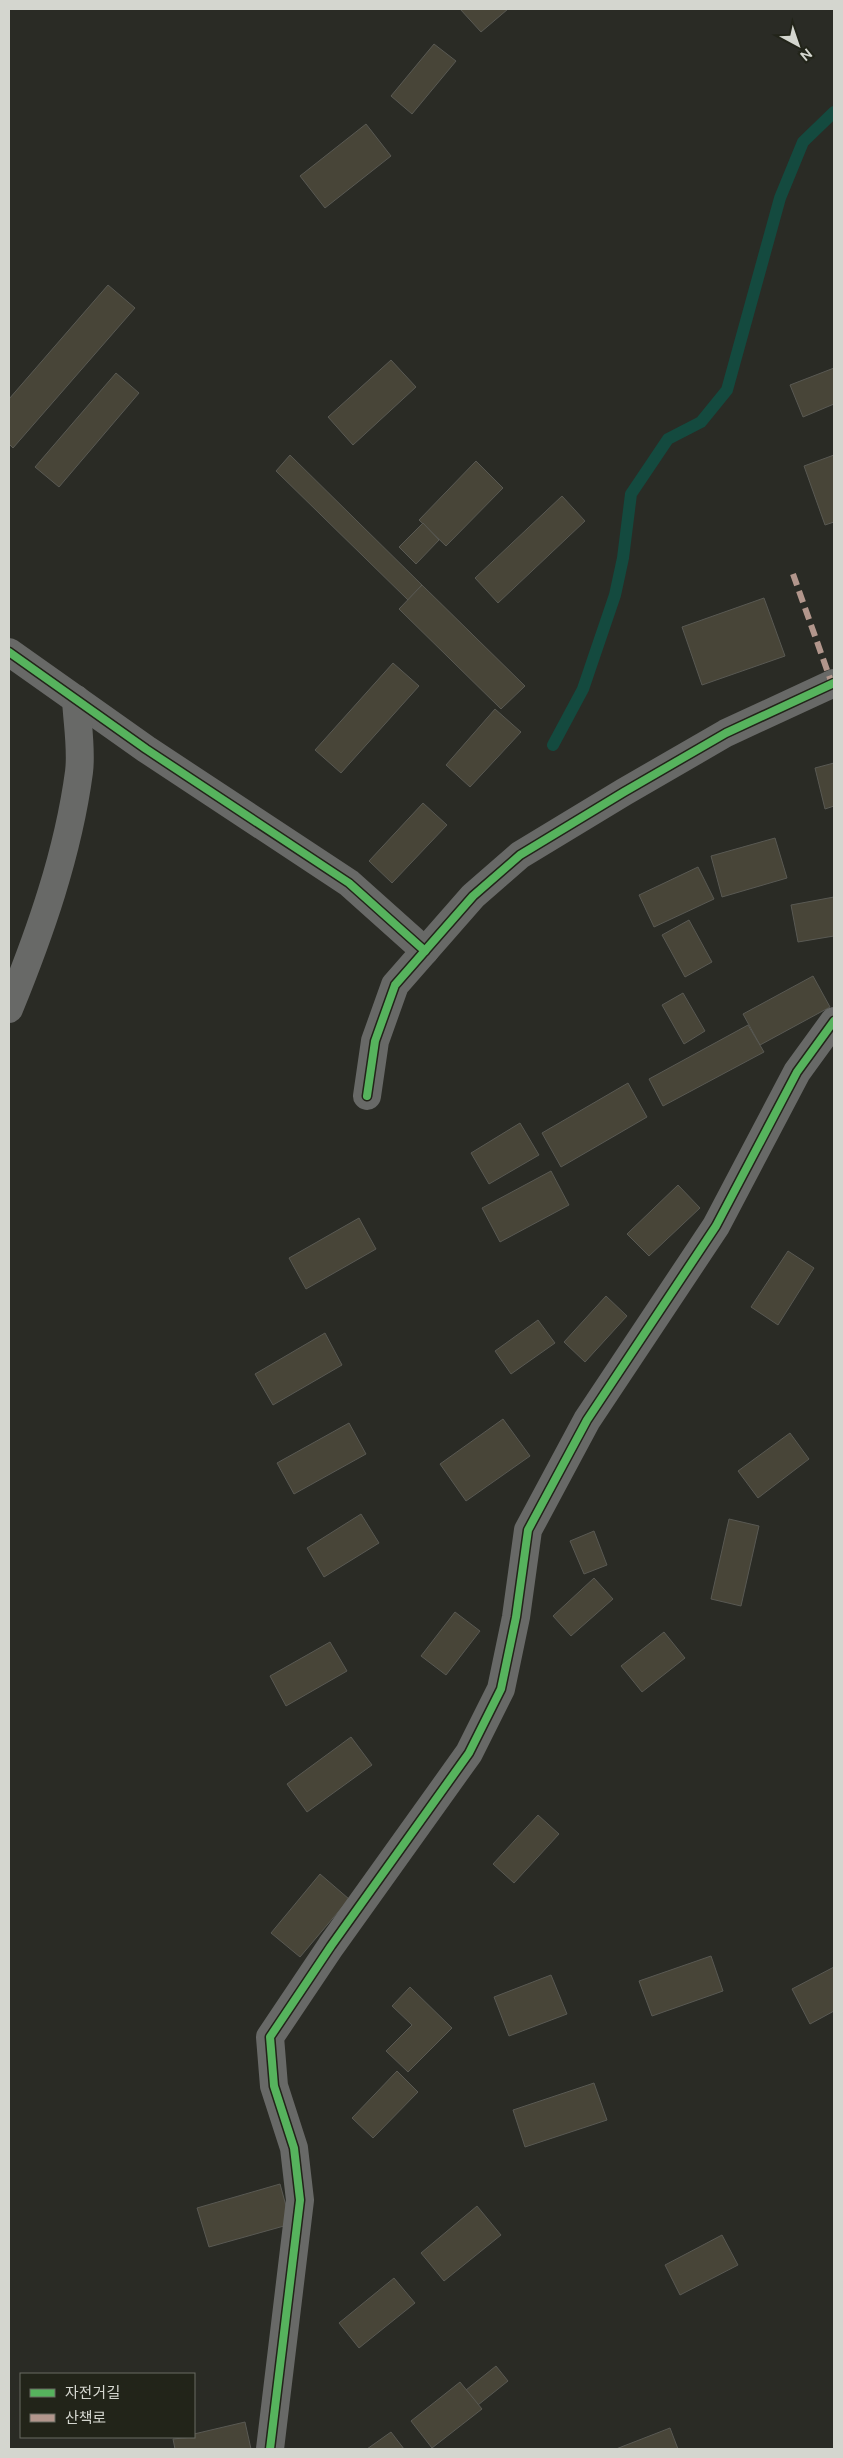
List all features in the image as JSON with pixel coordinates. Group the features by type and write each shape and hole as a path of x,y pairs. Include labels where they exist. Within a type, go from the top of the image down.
{"street":[{"path":"9,652 146,749 349,883 425,951"},
{"path":"367,1096 375,1041 395,986 473,896 520,855 726,734 834,683"},
{"path":"9,1009 30,958 61,865 79,770 76,699"},
{"path":"270,2449 300,2200 294,2148 274,2086 270,2037 331,1946 468,1753 500,1689 516,1618 528,1530 587,1420 716,1226 797,1072 834,1021"}],"building":[{"path":"460,9 508,9 481,32"},
{"path":"434,44 456,61 412,114 391,96"},
{"path":"366,124 391,156 325,208 300,176"},
{"path":"108,285 135,308 13,448 9,444 9,399"},
{"path":"391,360 416,387 353,445 328,417"},
{"path":"834,368 834,404 803,417 790,385"},
{"path":"116,373 139,393 59,487 35,467"},
{"path":"290,455 422,585 408,600 276,471"},
{"path":"834,455 834,522 825,525 804,466"},
{"path":"476,461 503,488 446,546 419,520"},
{"path":"562,496 585,521 498,603 475,578"},
{"path":"423,523 439,540 416,564 399,547"},
{"path":"422,585 525,686 501,709 399,609"},
{"path":"764,598 785,656 702,685 682,627"},
{"path":"393,663 419,686 341,773 315,750"},
{"path":"495,709 521,732 470,787 446,765"},
{"path":"834,763 834,806 825,809 815,768"},
{"path":"423,803 447,825 392,883 369,861"},
{"path":"775,838 787,878 722,897 711,856"},
{"path":"698,867 714,899 654,927 639,895"},
{"path":"834,897 834,936 798,942 791,905"},
{"path":"689,920 712,962 685,977 662,935"},
{"path":"813,976 830,1007 760,1045 743,1014"},
{"path":"683,993 705,1031 684,1044 662,1005"},
{"path":"748,1025 764,1052 663,1106 649,1079"},
{"path":"628,1083 647,1117 561,1167 542,1133"},
{"path":"520,1123 539,1155 489,1184 471,1153"},
{"path":"551,1171 569,1205 500,1242 482,1208"},
{"path":"678,1185 700,1208 649,1256 627,1234"},
{"path":"359,1218 376,1249 306,1289 289,1258"},
{"path":"788,1251 814,1268 778,1325 751,1307"},
{"path":"606,1296 627,1316 585,1362 564,1342"},
{"path":"538,1320 555,1343 511,1374 495,1351"},
{"path":"325,1333 342,1365 273,1405 255,1374"},
{"path":"503,1419 530,1456 466,1501 440,1464"},
{"path":"349,1423 366,1454 294,1494 277,1463"},
{"path":"790,1433 809,1459 758,1498 738,1471"},
{"path":"361,1514 379,1543 324,1577 307,1548"},
{"path":"729,1519 759,1526 741,1606 711,1599"},
{"path":"594,1531 607,1565 584,1574 570,1541"},
{"path":"594,1578 613,1599 571,1636 553,1616"},
{"path":"455,1612 480,1631 446,1675 421,1656"},
{"path":"664,1632 685,1658 642,1692 621,1666"},
{"path":"330,1642 347,1671 286,1706 270,1676"},
{"path":"351,1737 372,1765 307,1812 287,1784"},
{"path":"538,1815 559,1834 514,1883 493,1864"},
{"path":"320,1874 349,1899 300,1957 271,1933"},
{"path":"711,1956 723,1991 652,2016 639,1981"},
{"path":"834,1967 834,2011 810,2024 792,1989"},
{"path":"551,1975 567,2014 509,2036 494,1997"},
{"path":"410,1987 452,2028 408,2072 386,2051 412,2025 392,2006"},
{"path":"397,2071 418,2092 373,2138 352,2118"},
{"path":"594,2083 607,2120 525,2147 513,2110"},
{"path":"280,2184 291,2224 209,2247 197,2208"},
{"path":"477,2206 501,2235 444,2281 421,2253"},
{"path":"722,2235 738,2265 680,2295 665,2265"},
{"path":"394,2278 415,2303 359,2348 339,2323"},
{"path":"496,2366 508,2381 478,2405 466,2390"},
{"path":"460,2382 482,2409 432,2448 411,2421"},
{"path":"245,2422 251,2449 175,2449 173,2439 195,2438 195,2434"},
{"path":"670,2428 678,2449 616,2449"},
{"path":"391,2432 404,2449 367,2449"}],"waterway":[{"path":"553,745 583,689 615,595 623,558 631,494 668,439 701,422 727,390 780,198 803,142 834,112"}],"marked path":[{"path":"793,574 832,684"}],"cycle path":[{"path":"9,652 146,749 349,883 425,951"},
{"path":"367,1096 375,1041 395,985 473,896 520,855 624,792 726,733 834,683"},
{"path":"270,2449 300,2200 294,2148 274,2086 270,2037 331,1946 469,1753 501,1689 516,1617 528,1530 587,1420 716,1226 797,1072 834,1021"}]}
